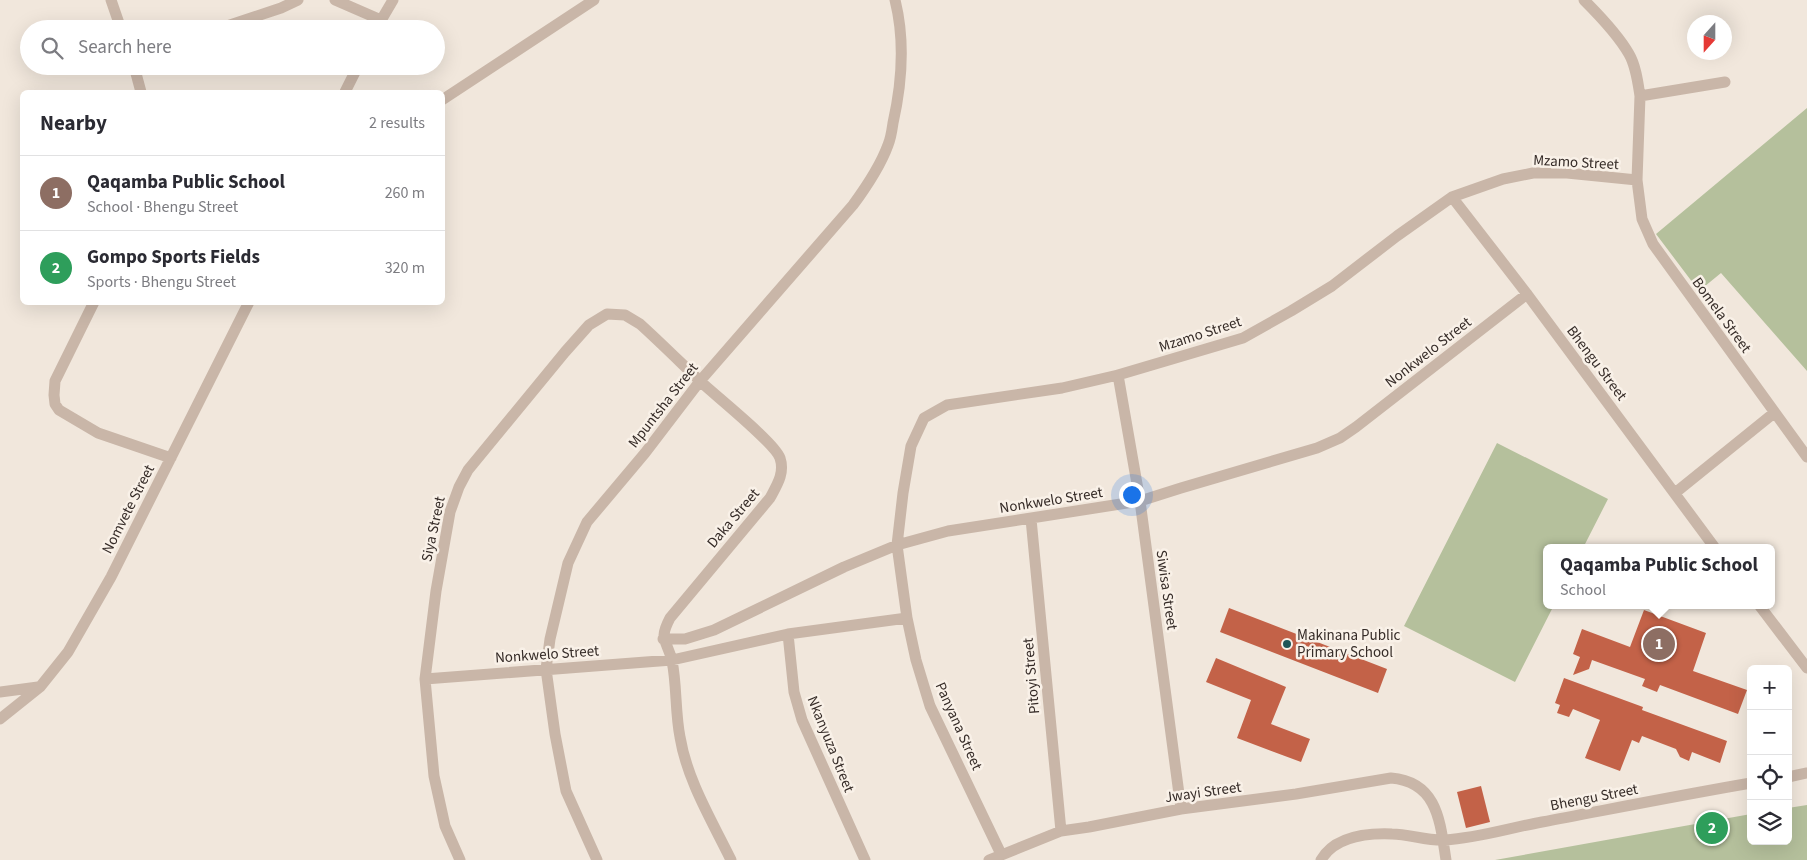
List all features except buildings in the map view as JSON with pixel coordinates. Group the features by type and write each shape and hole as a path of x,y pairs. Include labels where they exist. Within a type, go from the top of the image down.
{"street":[{"path":"111,0 118,20"},
{"path":"245,20 298,0"},
{"path":"335,0 371,20"},
{"path":"380,20 393,0"},
{"path":"445,98 594,0"},
{"name":"Mpuntsha Street","path":"597,860 566,791 555,734 546,669 550,639 568,563 586,522 645,453 700,381 853,205 874,175 889,144 900,92 902,51 899,15 895,0"},
{"name":"Bomela Street","path":"1584,0 1630,55 1638,83 1640,96 1637,180 1642,219 1653,244 1807,457"},
{"path":"136,75 140,90"},
{"path":"346,90 354,75"},
{"path":"1640,96 1725,82"},
{"name":"Mzamo Street","path":"898,545 910,446 924,418 947,405 1062,388 1118,375 1243,338 1292,312 1332,286 1452,197 1503,179 1533,173 1637,180"},
{"name":"Bhengu Street","path":"1452,197 1527,294 1712,544"},
{"name":"Nonkwelo Street","path":"663,639 686,639 714,630 844,567 898,545 948,532 1140,501 1317,448 1340,438 1418,380 1527,294"},
{"path":"93,305 55,382 55,404 59,410 98,433 171,458"},
{"name":"Nomvete Street","path":"0,719 40,687 68,652 111,576 248,305"},
{"name":"Siya Street","path":"460,860 445,826 434,776 425,679 436,591 450,512 458,488 468,470 589,325 607,314 625,315 646,330 700,381"},
{"name":"Siwisa Street","path":"1118,375 1140,501 1181,809"},
{"name":"Daka Street","path":"663,639 664,628 670,618 770,498 780,479 782,469 778,453 700,381"},
{"path":"1675,493 1774,413"},
{"name":"Pitoyi Street","path":"1031,518 1061,831"},
{"name":"Panyana Street","path":"898,545 907,618 916,660 930,706 1001,854"},
{"path":"1762,609 1807,668"},
{"name":"Nonkwelo Street","path":"425,679 672,660 788,634 907,618"},
{"name":"Nkanyuza Street","path":"788,634 794,692 802,720 865,860"},
{"path":"663,639 672,660 680,738 685,758 690,774 731,860"},
{"path":"0,692 40,687"},
{"path":"1792,776 1807,774"},
{"name":"Jwayi Street","path":"989,860 1061,831 1181,809 1296,794 1391,778 1405,780 1425,791 1434,804 1443,840"},
{"name":"Bhengu Street","path":"1320,860 1325,852 1344,840 1358,836 1392,834 1443,840 1475,836 1747,784"},
{"path":"1443,840 1446,860"}],"green space":[{"path":"1807,108 1807,371 1721,273 1699,291 1656,234"},
{"path":"1497,443 1608,499 1585,544 1543,544 1543,609 1552,609 1515,682 1404,626"},
{"path":"1807,805 1807,860 1495,860 1747,815 1747,845 1792,845 1792,807"}],"place":[{"name":"Makinana Public Primary School","path":"1287,644"},
{"name":"Qaqamba Public School","path":"1659,644"},
{"name":"Gompo Sports Fields","path":"1712,828"}]}
